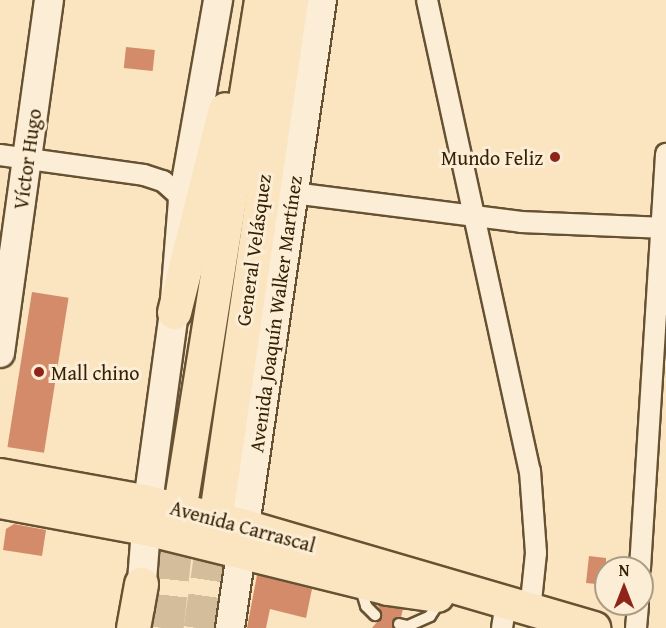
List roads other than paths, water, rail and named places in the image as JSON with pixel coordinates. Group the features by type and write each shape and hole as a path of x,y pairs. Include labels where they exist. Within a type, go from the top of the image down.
{"highway":[{"path":"174,312 252,0"},
{"name":"General Velásquez","path":"182,492 261,0"},
{"name":"General Velásquez","path":"218,500 291,0"},
{"path":"133,628 141,584"}],"main road":[{"name":"Víctor Hugo","path":"0,353 14,157 49,0"},
{"path":"139,628 147,515 174,312 183,199 218,0"},
{"name":"Avenida Joaquín Walker Martínez","path":"230,628 322,0"},
{"name":"Avenida Carrascal","path":"0,475 243,539 387,565 505,610"},
{"name":"Avenida Carrascal","path":"0,502 147,515"},
{"name":"Avenida Carrascal","path":"243,539 359,583 443,596 594,628"}],"street":[{"path":"427,0 530,471 536,552 505,610"},
{"path":"641,556 660,344 666,153"},
{"path":"14,157 153,177 183,199"},
{"path":"293,193 568,226 664,228"}],"lane":[{"path":"359,583 366,606 375,615"},
{"path":"399,624 408,626 430,616 443,596"}],"tunnel":[{"path":"167,628 180,509"},
{"path":"200,628 216,517"}],"place":[{"name":"Mundo Feliz","path":"555,157"},
{"name":"Mall chino","path":"39,372"}]}
